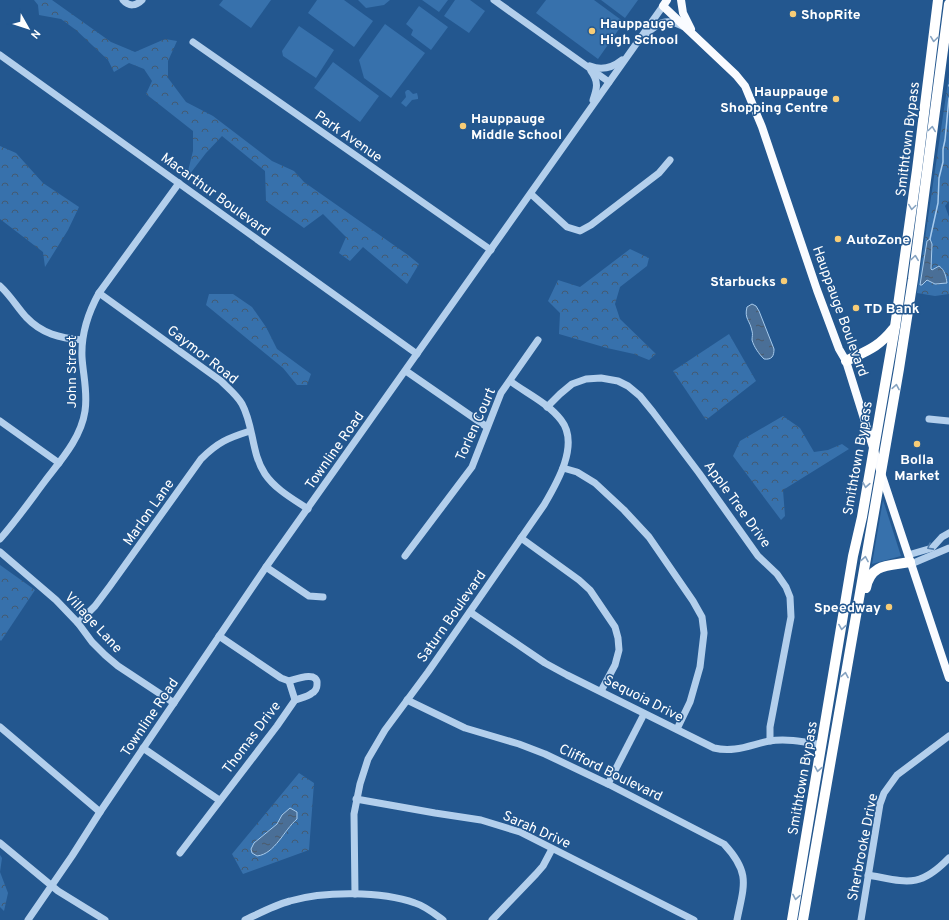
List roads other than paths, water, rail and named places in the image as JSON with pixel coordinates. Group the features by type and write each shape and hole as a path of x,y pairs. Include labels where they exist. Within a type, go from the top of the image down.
{"highway":[{"name":"Smithtown Bypass","path":"792,920 873,446 895,327 917,170 938,0"},
{"name":"Smithtown Bypass","path":"803,920 910,302 949,4"},
{"path":"846,361 877,346 895,327"},
{"path":"854,625 858,620 869,576 874,570 910,560"}],"main road":[{"path":"681,0 683,13 688,26 695,36"},
{"name":"Hauppauge Boulevard","path":"665,3 695,36 734,72 745,86 762,127 839,349 846,361 881,473 949,678"}],"street":[{"path":"123,0 131,5 138,4 142,0"},
{"path":"494,0 609,82"},
{"name":"Townline Road","path":"28,920 266,567 665,3"},
{"path":"641,39 661,23 667,21 675,23 695,36"},
{"name":"Park Avenue","path":"193,42 491,250"},
{"path":"582,63 592,67 604,69 618,63 629,54"},
{"name":"Macarthur Boulevard","path":"0,55 416,354"},
{"path":"582,63 595,76 598,83 590,110"},
{"path":"531,194 567,227 580,231 591,225 659,173 670,160"},
{"name":"John Street","path":"0,539 15,522 75,439 82,425 87,398 82,356 82,340 87,318 99,293 179,183"},
{"path":"0,286 26,317 44,332 67,339 82,340"},
{"name":"Gaymor Road","path":"99,293 221,381 232,391 242,404 258,462 266,475 276,486 308,509"},
{"name":"Torlen Court","path":"405,556 472,467 501,393 538,340"},
{"path":"406,371 487,427"},
{"name":"Apple Tree Drive","path":"547,407 572,384 586,379 601,378 618,381 628,386 640,396 653,412 699,473 758,556 777,574 786,587 790,597 791,617 770,727 770,742"},
{"name":"Saturn Boulevard","path":"355,894 354,814 356,799 368,759 385,730 428,672 544,505 563,468 568,448 567,430 560,419 547,407 510,380"},
{"path":"929,419 949,421"},
{"path":"0,421 58,463"},
{"name":"Marlon Lane","path":"78,623 95,606 110,586 201,459 220,442 230,437 250,431"},
{"path":"563,468 577,472 595,483 629,515 649,537 693,601 702,617 704,633 700,667 690,702 677,729"},
{"path":"910,560 932,548 949,533"},
{"path":"521,538 579,580 590,590 615,627 619,650 615,665 601,692"},
{"path":"910,560 949,548"},
{"name":"Village Lane","path":"0,552 56,600 78,623 92,642 118,666 174,703"},
{"path":"266,567 309,596 323,597"},
{"name":"Sequoia Drive","path":"470,612 545,663 714,748 736,750 783,740 822,745"},
{"path":"219,636 281,678 289,681 308,676 314,677 317,682 317,688 313,693 295,700"},
{"name":"Thomas Drive","path":"180,853 277,726 295,700 289,681"},
{"name":"Clifford Boulevard","path":"407,700 465,728 545,754 608,784 724,844 735,856 742,869 744,882 737,920"},
{"path":"608,784 644,714"},
{"path":"0,727 100,812"},
{"name":"Sherbrooke Drive","path":"861,920 880,804 884,792 897,775 949,736"},
{"path":"143,748 219,800"},
{"name":"Sarah Drive","path":"356,799 481,820 520,832 694,920"},
{"path":"0,843 52,886 105,920"},
{"path":"492,920 543,866 552,849"},
{"path":"868,875 904,881 917,881 929,876 949,858"},
{"path":"246,920 261,912 291,901 320,896 355,894 379,895 399,898 416,903 443,920"}],"water":[{"path":"930,239 932,244 931,269 932,270 939,266 945,274 947,283 935,284 927,280 920,285 927,241"},
{"path":"752,304 756,306 759,311 774,349 773,356 769,359 764,359 762,357 755,348 752,340 751,327 746,311 747,307"},
{"path":"290,808 297,812 297,819 279,841 269,851 263,854 257,856 252,853 251,849 254,843 277,824 282,815"}],"waterway":[{"path":"930,239 938,203 939,178 943,162 943,149 949,98"}],"place":[{"name":"ShopRite","path":"793,14"},
{"name":"Hauppauge High School","path":"592,31"},
{"name":"Hauppauge Shopping Centre","path":"836,99"},
{"name":"Hauppauge Middle School","path":"463,126"},
{"name":"AutoZone","path":"838,239"},
{"name":"Starbucks","path":"784,281"},
{"name":"TD Bank","path":"856,308"},
{"name":"Bolla Market","path":"917,444"},
{"name":"Speedway","path":"889,607"}]}
